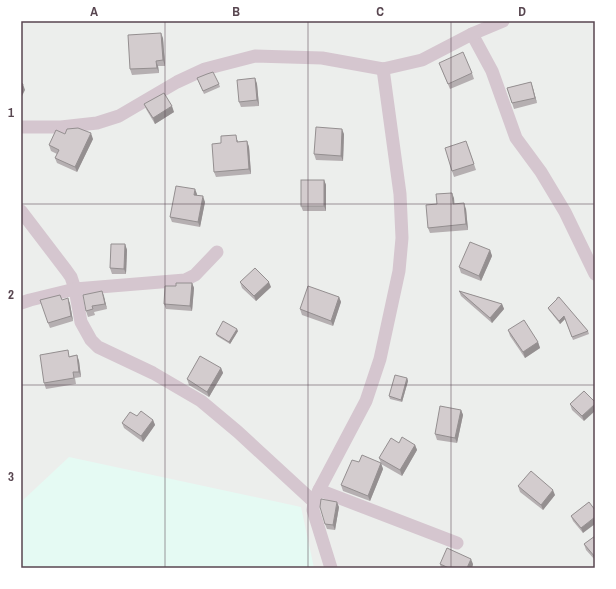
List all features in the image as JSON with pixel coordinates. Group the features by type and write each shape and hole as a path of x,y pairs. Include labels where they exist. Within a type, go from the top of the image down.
{"street":[{"path":"21,127 61,127 97,123 119,116 177,82 206,69 255,56 322,58 383,69 422,60 472,34 503,21"},
{"path":"472,34 492,71 516,138 545,178 565,212 595,274"},
{"path":"331,568 313,510 317,496 366,401 380,359 399,271 402,238 400,194 383,69"},
{"path":"21,211 71,277 75,289 80,322 90,340 98,347 153,373 201,401 317,496 457,543"},
{"path":"21,303 75,289 185,280 195,275 217,252"}],"shaded area":[{"path":"69,457 301,507 314,568 21,568 21,502"}],"building":[{"path":"161,33 163,60 156,61 157,68 130,69 128,35"},
{"path":"463,52 472,73 448,84 439,63"},
{"path":"213,72 219,84 203,91 197,78"},
{"path":"255,78 257,100 239,102 237,80"},
{"path":"531,82 535,98 512,103 507,88"},
{"path":"164,93 172,106 153,118 144,104"},
{"path":"316,127 342,129 341,156 314,154"},
{"path":"78,128 91,133 75,167 55,158 59,150 49,145 56,130 65,134 67,129"},
{"path":"236,135 237,142 247,141 249,169 214,172 212,144 221,143 221,136"},
{"path":"466,141 474,164 452,171 445,148"},
{"path":"301,180 324,180 324,206 301,206"},
{"path":"176,186 195,189 194,195 203,196 198,222 170,217"},
{"path":"452,193 453,204 464,203 466,224 428,228 426,205 437,204 436,194"},
{"path":"470,242 490,250 479,276 459,267"},
{"path":"111,244 125,244 124,269 110,268"},
{"path":"255,268 269,282 254,296 240,282"},
{"path":"176,283 192,283 190,306 164,304 165,286 176,286"},
{"path":"308,286 339,297 331,321 300,309"},
{"path":"102,291 105,304 92,306 93,309 86,311 83,295"},
{"path":"459,291 502,304 490,318"},
{"path":"60,295 62,300 68,298 71,316 48,323 40,300"},
{"path":"559,297 588,331 572,337 564,316 559,321 548,308"},
{"path":"524,320 538,342 523,352 508,330"},
{"path":"223,321 237,329 229,342 216,334"},
{"path":"68,350 69,357 77,355 79,372 73,372 74,378 44,383 40,355"},
{"path":"200,356 221,368 207,392 187,379"},
{"path":"395,375 407,378 401,400 389,396"},
{"path":"584,391 595,402 595,404 582,416 570,404"},
{"path":"440,406 461,410 455,438 435,434"},
{"path":"141,411 153,420 141,436 122,423 130,412 137,416"},
{"path":"402,437 415,445 400,470 379,458 391,438 399,443"},
{"path":"362,455 381,463 368,496 341,485 352,460 359,462"},
{"path":"531,471 553,490 541,505 518,486"},
{"path":"321,499 337,502 333,525 325,524 320,507"},
{"path":"589,502 595,510 595,517 581,528 571,516"},
{"path":"595,536 595,557 584,544"},
{"path":"447,548 471,559 467,568 449,568 440,564"}]}
